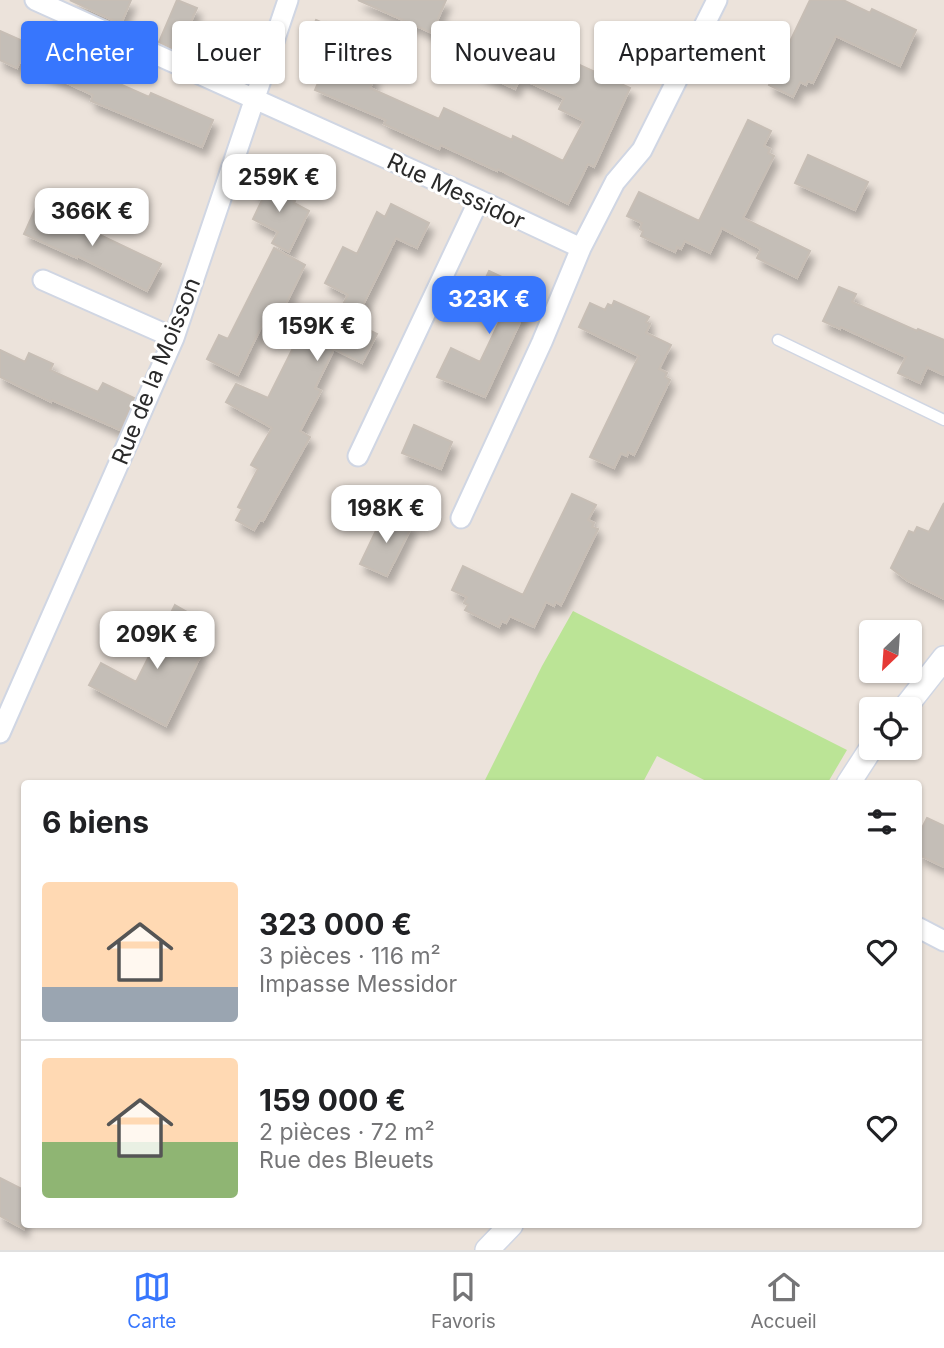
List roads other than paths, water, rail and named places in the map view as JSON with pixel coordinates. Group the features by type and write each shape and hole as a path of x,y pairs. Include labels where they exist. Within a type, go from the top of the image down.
{"street":[{"name":"Rue Messidor","path":"35,0 581,248"},
{"name":"Rue de la Moisson","path":"0,733 174,338 288,0"},
{"path":"461,518 542,342 581,248 615,182 642,150 717,0"},
{"path":"358,456 479,200"},
{"path":"43,280 174,338"},
{"path":"913,697 944,658"},
{"path":"851,780 864,760"},
{"path":"922,930 944,941"},
{"path":"487,1250 508,1228"}],"lane":[{"path":"778,340 944,420"}]}
